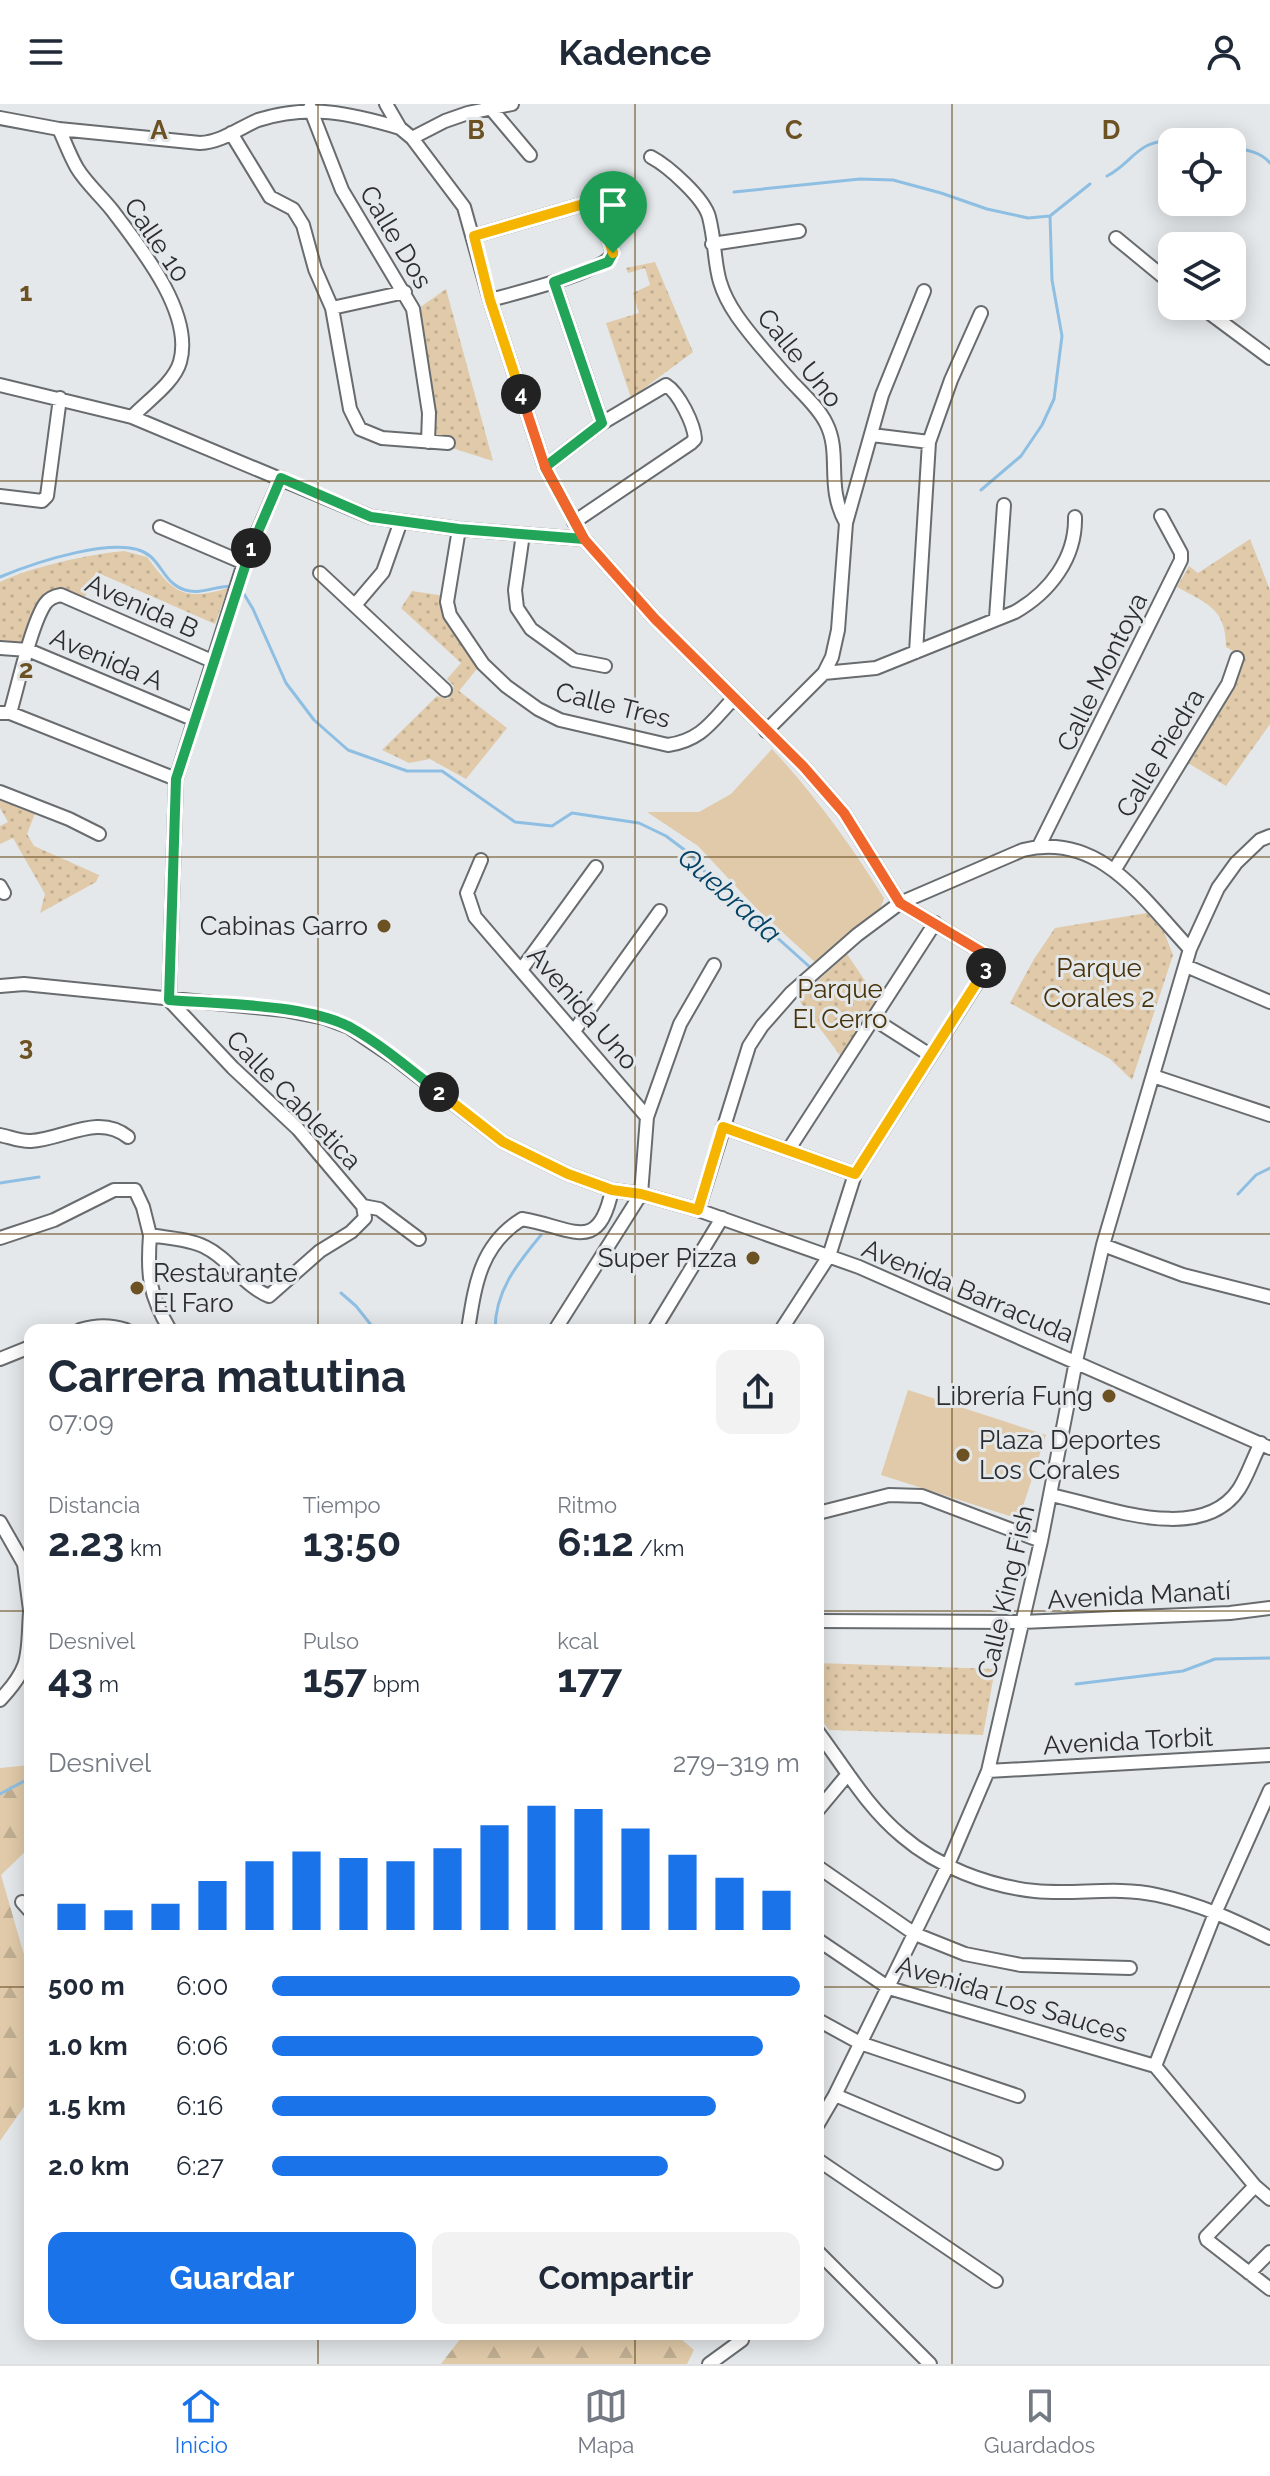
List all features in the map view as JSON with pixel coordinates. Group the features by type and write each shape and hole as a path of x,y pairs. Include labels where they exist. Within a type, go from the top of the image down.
{"street":[{"path":"386,104 400,128 412,138 464,207 490,300 545,467 584,539 655,619 803,766 844,813 900,903 987,955 988,961 855,1174 829,1256 785,1324"},
{"path":"412,138 468,113 489,106 512,104"},
{"path":"489,106 530,155"},
{"path":"0,118 59,129 200,143 214,142 259,120 287,111 310,108 349,113 400,128"},
{"name":"Calle Dos","path":"310,108 342,190 413,309 427,398 428,442"},
{"name":"Calle 10","path":"59,129 77,168 112,210 156,273 177,316 183,349 179,365 170,379 132,417"},
{"path":"231,133 270,197 298,215 332,308 350,409 360,429 382,438 448,443"},
{"name":"Calle Uno","path":"651,157 675,173 705,208 709,217 716,273 736,315 825,421 833,446 833,481 838,508 846,523 838,630 832,657 824,673 766,731"},
{"path":"474,236 583,203 593,204 598,207 613,253 612,258 554,282 490,300"},
{"path":"712,244 799,231"},
{"path":"1116,238 1158,272"},
{"path":"554,282 602,423"},
{"path":"846,523 882,395 924,291"},
{"path":"332,308 405,292"},
{"path":"916,652 929,442 951,380 981,313"},
{"path":"1219,320 1270,358"},
{"path":"0,385 132,417 371,517 459,529 584,539"},
{"path":"545,467 602,423 666,385 672,389 693,427 695,439 574,522"},
{"path":"0,496 36,502 47,496 60,398"},
{"path":"872,435 929,442"},
{"path":"169,1000 176,779 244,563 281,478"},
{"path":"996,618 1004,505"},
{"name":"Calle Montoya","path":"1039,846 1181,560 1181,553 1161,516"},
{"path":"824,673 876,668 1015,612 1030,603 1053,581 1072,542 1075,517"},
{"path":"355,605 383,572 401,521"},
{"path":"160,527 244,563"},
{"name":"Calle Tres","path":"459,529 447,602 450,615 483,664 506,686 538,709 560,720 668,745 700,735 734,698"},
{"path":"523,534 515,590 517,608 531,629 574,660 605,666"},
{"path":"320,573 445,690"},
{"name":"Avenida B","path":"28,650 46,602 61,595 212,661"},
{"name":"Avenida A","path":"0,648 28,650 195,720"},
{"path":"28,650 5,713 176,779"},
{"name":"Calle Piedra","path":"1115,869 1228,684 1237,658"},
{"path":"0,792 99,834"},
{"name":"Calle King Fish","path":"824,2114 915,1934 988,1771 1041,1541 1076,1361 1103,1245 1190,949 1218,888 1236,863 1260,840 1270,836"},
{"path":"698,1210 749,1046 762,1026 822,964 900,903 1005,856 1039,846 1075,851 1099,859 1115,869 1190,949"},
{"name":"Avenida Uno","path":"481,860 467,893 468,904 475,917 647,1117"},
{"path":"521,970 596,867"},
{"path":"574,1031 660,911"},
{"path":"789,1149 935,923"},
{"path":"559,1324 641,1194 647,1117 680,1024 714,965"},
{"path":"1186,966 1270,1002"},
{"name":"Avenida Barracuda","path":"0,986 24,984 284,1010 325,1018 349,1027 392,1056 503,1142 568,1174 612,1190 641,1194 698,1210 829,1256 1267,1446"},
{"name":"Calle Cabletica","path":"150,1235 203,1245 258,1291 269,1296 320,1251 351,1232 365,1218 363,1206 298,1129 233,1068 169,1000"},
{"path":"872,1018 930,1055"},
{"path":"1153,1076 1270,1115"},
{"path":"0,1135 30,1141 83,1128 110,1127 128,1137"},
{"path":"723,1127 855,1174"},
{"path":"0,1238 54,1220 114,1190 135,1190 150,1235 149,1285 157,1309 166,1324"},
{"path":"469,1324 476,1281 503,1231 522,1219 580,1233 595,1229 602,1225 612,1190"},
{"path":"363,1206 379,1209 419,1239"},
{"path":"658,1324 722,1218"},
{"path":"1103,1245 1183,1275 1270,1297"},
{"path":"0,1359 24,1349"},
{"path":"1051,1495 1164,1519 1191,1520 1217,1510 1238,1490 1267,1446"},
{"path":"824,1511 889,1495 922,1496 1041,1541"},
{"path":"0,1522 24,1559"},
{"name":"Avenida Manatí","path":"824,1621 1022,1622 1230,1613 1270,1608"},
{"path":"0,1700 24,1673"},
{"path":"824,1740 876,1812 903,1837 947,1867 1003,1885 1036,1891 1156,1894 1216,1911 1270,1938"},
{"name":"Avenida Torbit","path":"988,1771 1270,1755"},
{"path":"824,1803 848,1774"},
{"path":"1270,1790 1216,1911 1155,2066 1255,2186 1270,2199"},
{"path":"824,1871 915,1934 965,1954 990,1961 1044,1967 1130,1968"},
{"name":"Avenida Los Sauces","path":"824,1944 889,1988 1155,2066"},
{"path":"824,2023 860,2043 1018,2096"},
{"path":"835,2095 996,2163"},
{"path":"824,2164 996,2281"},
{"path":"1255,2186 1206,2237 1270,2289"},
{"path":"1249,2273 1270,2252"},
{"path":"824,2258 930,2362"},
{"path":"709,2364 742,2340"}],"green space":[{"path":"655,262 693,352 631,398 606,323 639,313 633,293 650,285 645,268 628,273 626,268"},
{"path":"446,289 493,461 452,448 453,438 432,435 433,396 419,308"},
{"path":"1250,539 1270,590 1270,724 1226,786 1188,763 1232,686 1244,657 1226,647 1223,624 1213,609 1177,587 1189,566 1198,573"},
{"path":"124,551 147,557 164,579 180,591 200,594 228,588 215,624 96,572 84,599 58,590 40,598 23,645 0,644 0,582 60,562"},
{"path":"412,591 445,596 480,665 459,691 507,728 466,779 430,759 409,763 382,750 437,696 448,699 454,686 447,679 461,663 401,608"},
{"path":"772,749 831,820 884,898 881,907 865,925 815,962 756,908 698,846 647,812 699,812 731,794"},
{"path":"0,797 36,811 27,834 34,846 99,875 96,882 40,913 45,894 13,838 0,844 0,826 8,822 0,808"},
{"name":"Parque Corales 2","path":"1147,913 1164,932 1173,955 1132,1080 1110,1059 1010,1003 1055,928"},
{"name":"Parque El Cerro","path":"847,954 878,1000 842,1058 798,999"},
{"name":"Plaza Deportes Los Corales","path":"908,1390 1046,1435 1019,1519 881,1475"},
{"path":"824,1663 995,1669 983,1735 829,1730 824,1723"},
{"path":"24,1766 24,1853 1,1875 24,1955 24,2107 0,2141 0,1768"},
{"path":"459,2340 682,2340 694,2350 687,2364 441,2364"}],"waterway":[{"path":"1107,176 1144,148 1158,143"},
{"path":"1246,150 1270,163"},
{"path":"734,192 860,179 893,180 987,209 1028,218 1050,216 1090,184"},
{"path":"981,490 1021,456 1042,425 1054,399 1062,336 1052,280 1050,216"},
{"name":"Quebrada","path":"0,577 76,553 119,547 137,549 150,556 169,580 185,590 234,586"},
{"name":"Quebrada","path":"241,589 286,683 314,720 348,750 407,771 442,771 515,822 552,826 572,813 639,823 666,836 690,854 706,873 735,895 812,969"},
{"path":"1238,1194 1256,1175 1270,1168"},
{"name":"Quebrada","path":"0,1183 39,1177"},
{"name":"Quebrada","path":"495,1324 503,1290 541,1235"},
{"name":"Quebrada","path":"341,1293 370,1324"},
{"path":"1076,1684 1183,1671 1215,1659 1270,1658"},
{"path":"0,1794 24,1781"}],"place":[{"name":"Cabinas Garro","path":"384,926"},
{"name":"Super Pizza","path":"753,1258"},
{"name":"Restaurante El Faro","path":"137,1288"},
{"name":"Librería Fung","path":"1109,1396"},
{"name":"Plaza Deportes Los Corales","path":"963,1455"}],"route":[{"path":"613,253 598,207 587,203 474,236 490,300 545,467 574,522 584,539 655,619 803,766 844,813 900,903 987,955 988,961 855,1174 723,1127 698,1210 641,1194 612,1190 568,1174 503,1142 392,1056 349,1027 325,1018 284,1010 169,1000 176,779 244,563 281,478 346,509 371,517 459,529 584,539 545,467 602,423 554,282 608,262 613,253"}]}
